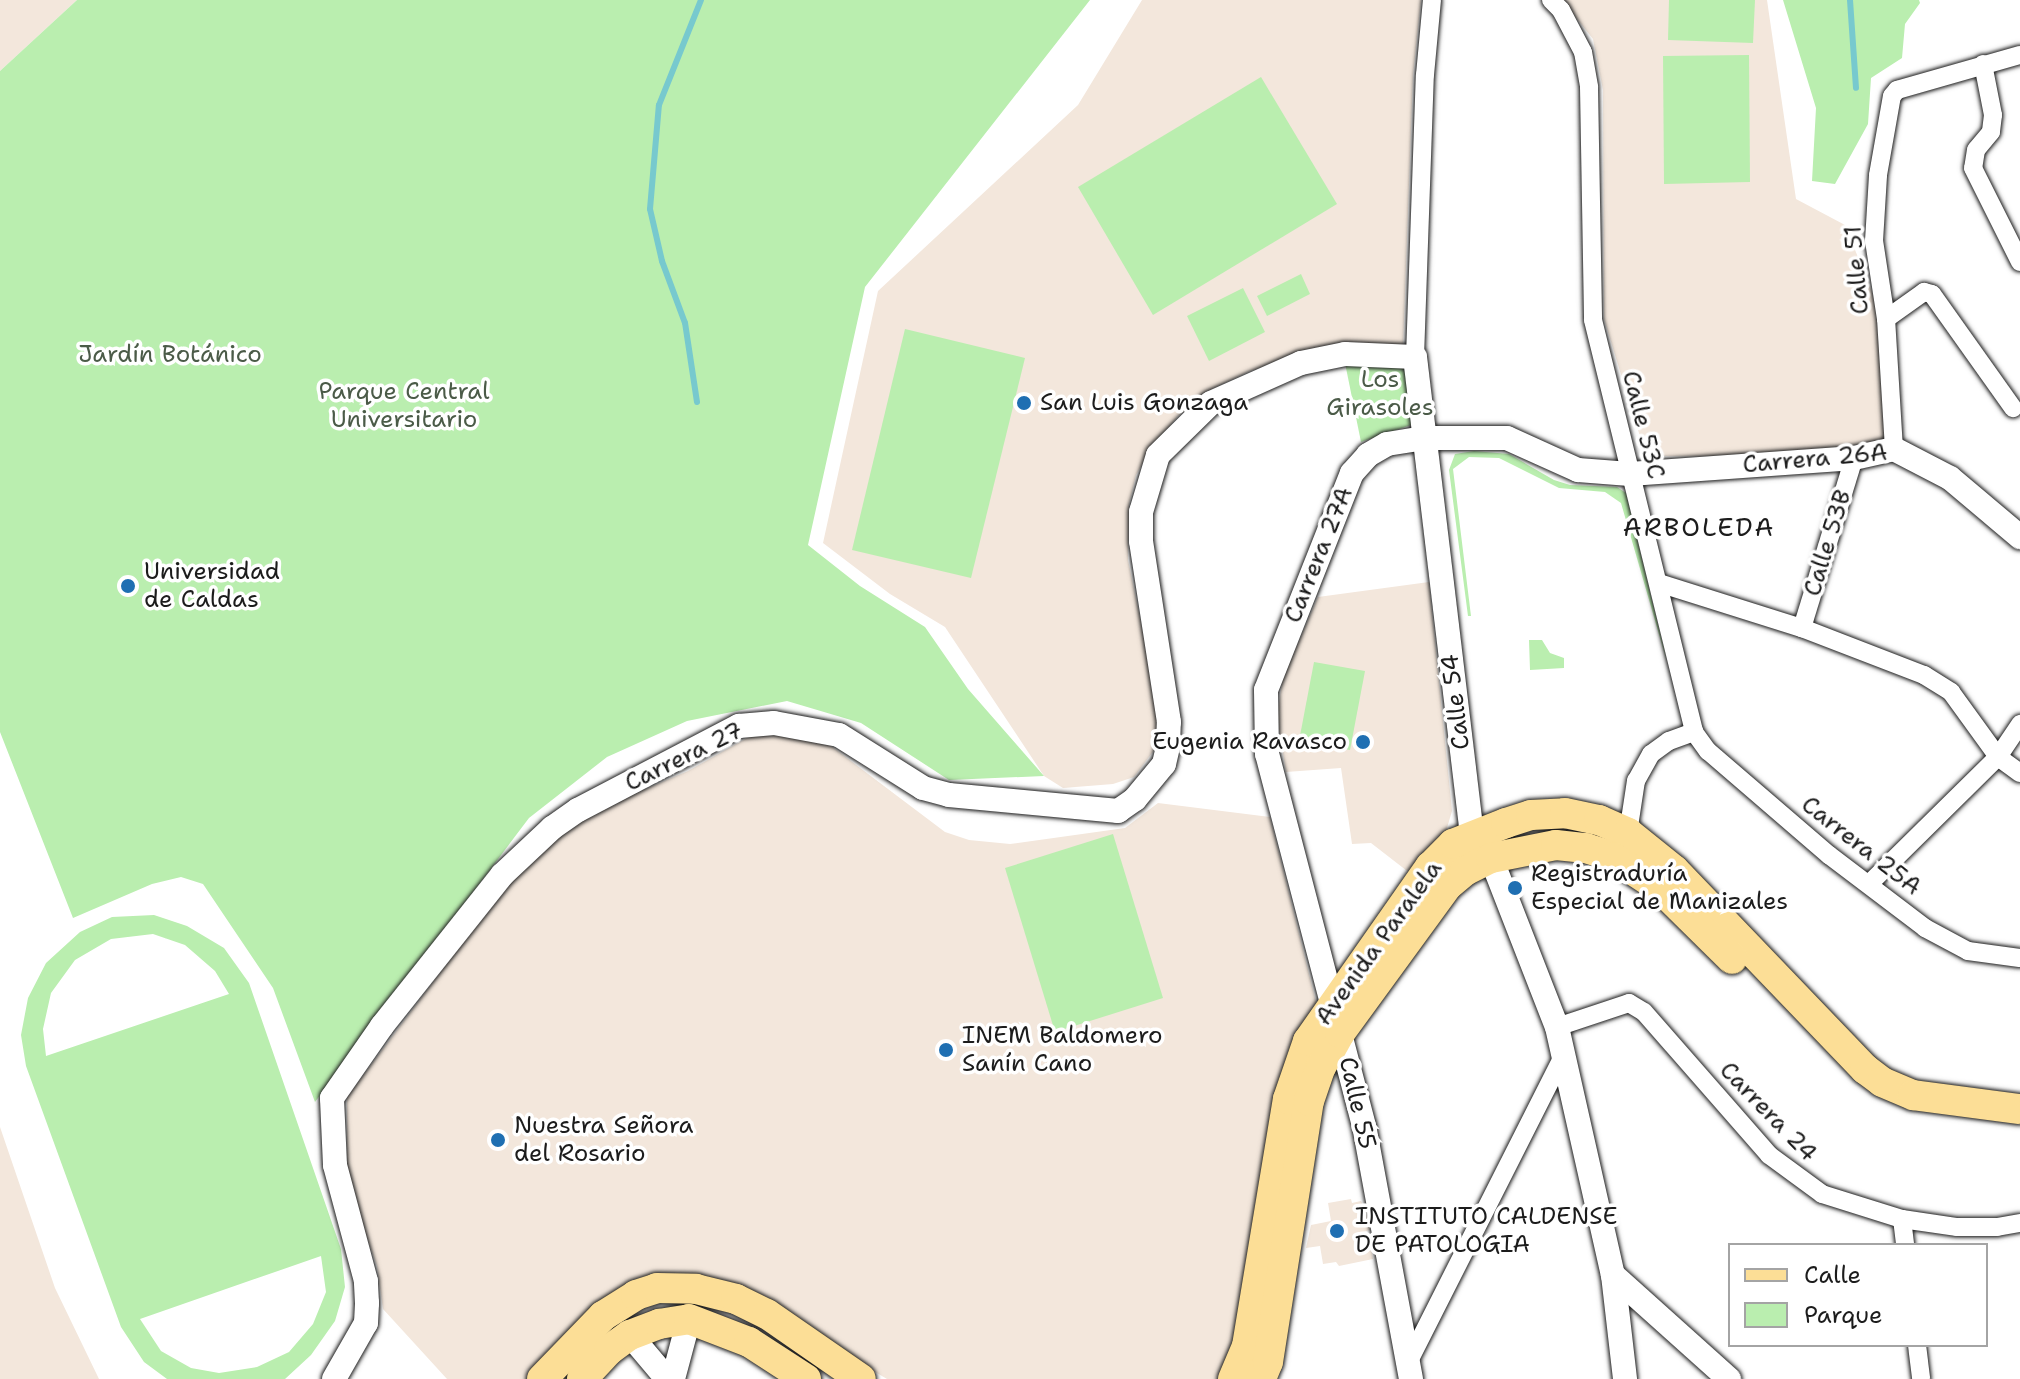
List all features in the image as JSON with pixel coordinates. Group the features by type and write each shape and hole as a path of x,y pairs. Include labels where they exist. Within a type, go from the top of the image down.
{"main road":[{"name":"Avenida Paralela","path":"1233,1379 1247,1346 1293,1075 1308,1041 1430,867 1453,844 1472,835 1531,815 1565,813 1599,820 1628,833 1674,870 1865,1069 1882,1082 1913,1095 2020,1109"},
{"name":"Avenida Paralela","path":"1261,1379 1268,1362 1309,1101 1321,1067 1340,1033 1447,886 1465,871 1491,858 1556,845 1586,848 1613,857 1660,888 1873,1099 1911,1114 2020,1129"},
{"path":"542,1379 603,1316 636,1295 657,1288 696,1289 736,1299 767,1314 861,1379"},
{"path":"582,1379 609,1350 630,1335 659,1324 689,1319 749,1342 806,1379"}],"street":[{"name":"Calle 54","path":"1432,0 1425,75 1415,357 1472,835"},
{"name":"Calle 53C","path":"1551,0 1561,10 1583,52 1589,87 1593,320 1694,732"},
{"path":"2020,55 1983,64 1993,115 1991,132 1976,150 1973,168 2020,262"},
{"name":"Calle 51","path":"1894,449 1886,319 1874,241 1878,175 1890,104 1897,90 1983,64"},
{"path":"1886,319 1924,292 1932,294 2013,408"},
{"name":"Carrera 27","path":"334,1379 366,1323 367,1303 366,1281 335,1165 332,1098 382,1026 502,875 552,828 578,810 739,726 774,723 839,735 923,788 949,795 1118,811 1135,799 1164,764 1168,746 1169,722 1141,541 1141,512 1158,455 1211,403 1301,363 1345,354 1415,357"},
{"name":"Carrera 27A","path":"1266,690 1352,473 1368,455 1387,444 1424,438 1507,438 1578,470 1630,474"},
{"name":"Carrera 26A","path":"1630,474 1854,458 1894,449 1950,478 2020,537"},
{"name":"Calle 53B","path":"1802,628 1854,458"},
{"path":"1659,583 1802,628 1924,675 1951,692 1998,757 2020,773"},
{"name":"Calle 55","path":"1266,690 1267,754 1364,1126 1410,1371"},
{"path":"1869,884 1998,757 2020,724"},
{"path":"1628,833 1636,781 1651,754 1669,741 1694,732"},
{"name":"Carrera 25A","path":"1694,732 1708,751 1925,928 1968,951 2020,958"},
{"path":"1472,835 1491,858 1557,1027 1613,1275 1625,1379"},
{"name":"Carrera 24","path":"1557,1027 1629,1003 1644,1012 1769,1155 1797,1179 1822,1194 1902,1219 1957,1227 2020,1223"},
{"path":"1410,1371 1562,1058"},
{"path":"1902,1219 1905,1243"},
{"path":"1613,1275 1729,1379"},
{"path":"670,1379 689,1319"},
{"path":"630,1335 670,1379"},
{"path":"1247,1346 1251,1379"},
{"path":"1917,1347 1921,1379"}],"shaded area":[{"path":"0,0 77,0 0,71"},
{"name":"San Luis Gonzaga","path":"1142,0 1421,0 1413,75 1403,347 1305,354 1250,371 1212,389 1178,416 1153,446 1136,475 1129,504 1128,560 1161,719 1158,745 1134,777 1113,784 1063,788 1044,776 945,627 890,594 823,543 878,291 1078,105"},
{"path":"1562,0 1767,0 1796,199 1845,225 1874,297 1894,449 1854,458 1646,456 1604,319 1603,90 1593,39"},
{"name":"Eugenia Ravasco","path":"1429,582 1452,811 1444,838 1411,874 1371,843 1352,844 1341,768 1286,772 1277,716 1283,678 1318,597"},
{"name":"INEM Baldomero Sanín Cano","path":"756,733 783,733 831,746 945,832 969,840 1010,844 1125,828 1158,803 1270,817 1317,1006 1233,1346 1219,1379 887,1379 803,1329 760,1296 728,1281 685,1273 666,1275 531,1379 447,1379 383,1309 377,1266 347,1182 347,1097 523,862 601,808 688,771"},
{"path":"0,1127 55,1288 99,1379 0,1379"},
{"name":"INSTITUTO CALDENSE DE PATOLOGIA","path":"1351,1199 1352,1203 1361,1201 1366,1211 1370,1230 1360,1233 1362,1246 1371,1245 1373,1259 1339,1266 1336,1262 1323,1264 1320,1246 1306,1248 1311,1225 1331,1221 1328,1203"}],"green space":[{"name":"Parque Central Universitario","path":"77,0 1090,0 865,287 808,545 860,586 925,627 968,689 1044,776 949,780 861,723 787,701 687,721 607,757 529,818 315,1102 273,988 203,884 181,877 152,884 73,918 0,732 0,71"},
{"path":"1669,0 1755,0 1753,43 1668,40"},
{"path":"1783,0 1919,0 1920,3 1905,24 1902,58 1871,78 1868,124 1835,184 1812,181 1816,108"},
{"path":"1749,55 1750,182 1664,184 1663,56"},
{"path":"1261,77 1337,204 1153,315 1078,187"},
{"path":"1301,274 1310,294 1267,316 1257,296"},
{"path":"1243,288 1265,332 1209,361 1187,316"},
{"path":"905,329 1025,358 971,578 852,550"},
{"name":"Los Girasoles","path":"1345,363 1404,364 1414,424 1361,442"},
{"path":"1474,451 1509,454 1554,480 1570,485 1617,487 1626,493 1667,662 1621,503 1605,492 1559,488 1499,458 1469,457 1453,469 1471,616 1468,616 1449,470 1455,454"},
{"path":"1529,640 1542,640 1550,653 1564,658 1564,668 1530,670"},
{"path":"1314,662 1365,671 1350,750 1299,741"},
{"path":"1113,834 1163,998 1055,1032 1005,868"},
{"path":"154,915 187,926 224,948 249,983 341,1249 345,1287 335,1321 311,1355 285,1379 167,1379 144,1362 121,1327 26,1066 21,1035 28,998 46,963 80,932 112,917","holes":["153,934 185,945 215,971 229,994 46,1056 43,1029 51,993 75,960 111,939","321,1256 326,1292 313,1324 289,1352 257,1367 219,1373 191,1368 161,1351 140,1319"]}],"waterway":[{"path":"697,402 685,323 662,261 650,209 659,105 701,0"},
{"path":"1850,0 1856,88"}],"place":[{"name":"San Luis Gonzaga","path":"1024,403"},
{"name":"Universidad de Caldas","path":"128,586"},
{"name":"Eugenia Ravasco","path":"1363,742"},
{"name":"Registraduría Especial de Manizales","path":"1515,888"},
{"name":"INEM Baldomero Sanín Cano","path":"946,1050"},
{"name":"Nuestra Señora del Rosario","path":"498,1140"},
{"name":"INSTITUTO CALDENSE DE PATOLOGIA","path":"1337,1231"}],"district":[{"name":"ARBOLEDA","path":"1699,527"}],"park label":[{"name":"Jardín Botánico","path":"170,355"}]}
